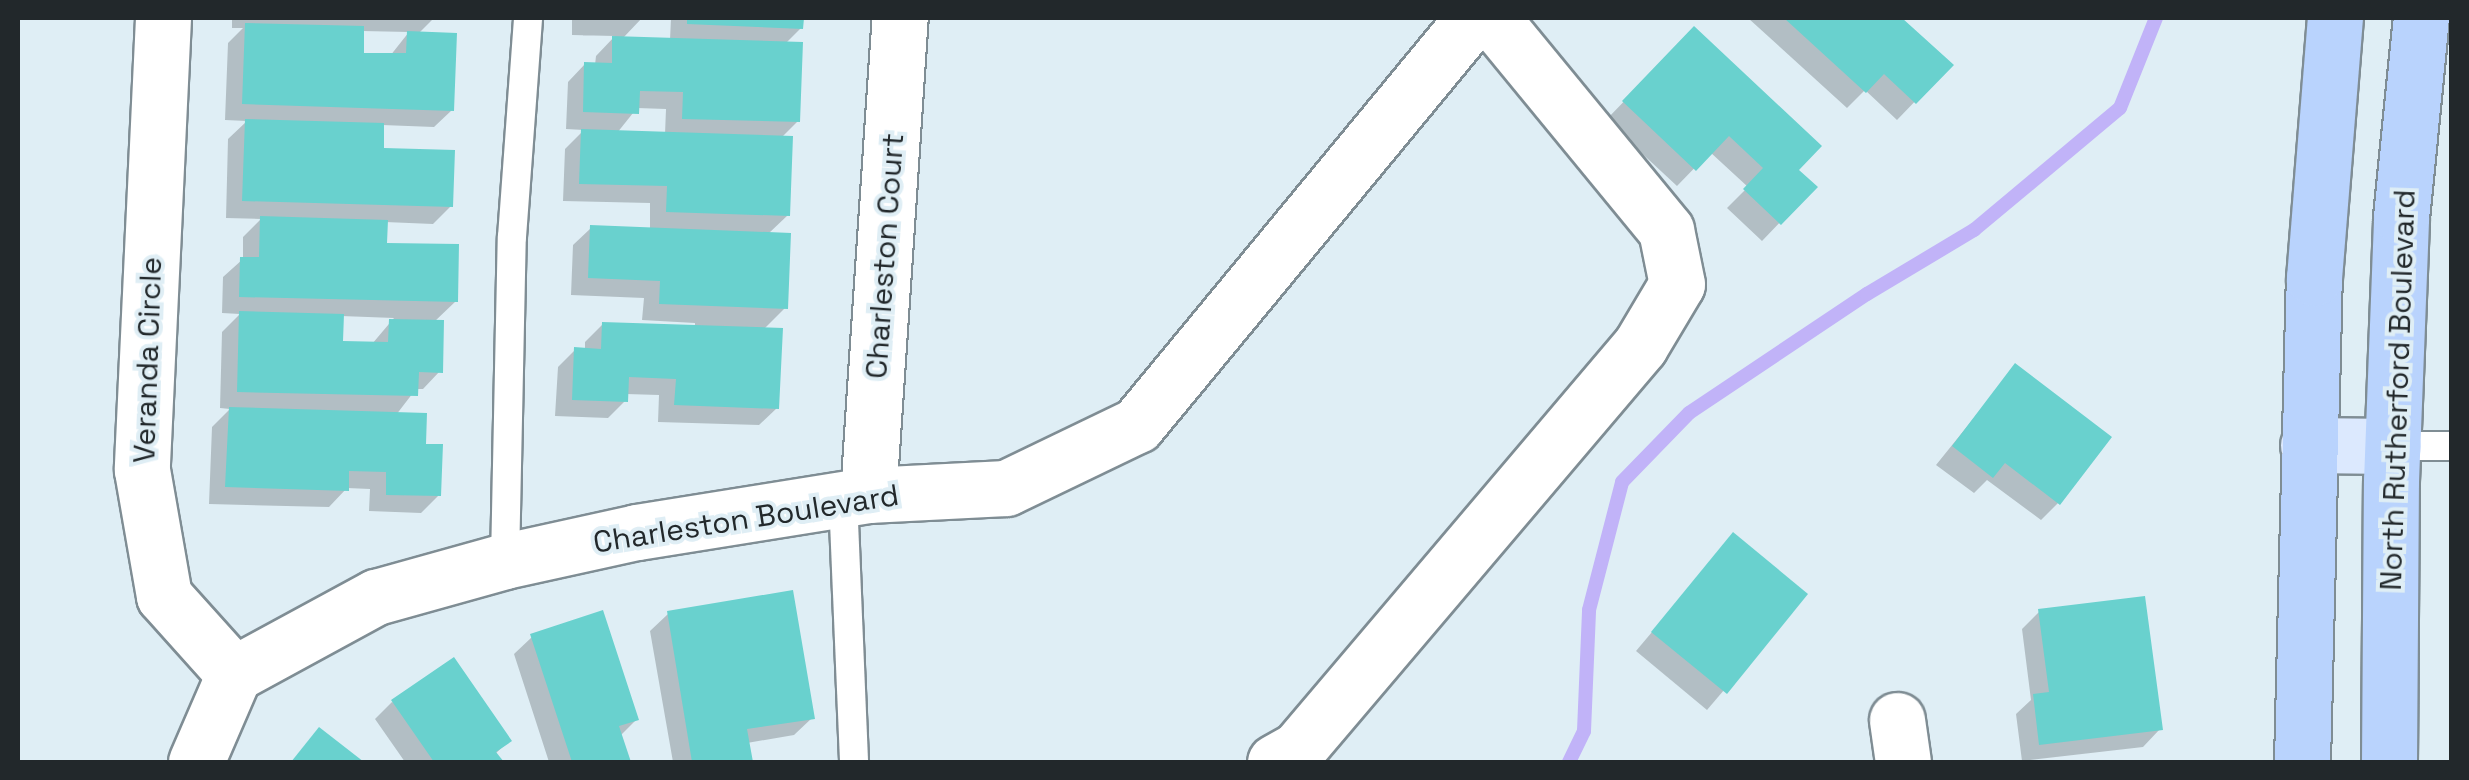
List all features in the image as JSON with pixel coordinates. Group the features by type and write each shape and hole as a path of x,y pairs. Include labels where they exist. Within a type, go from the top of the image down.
{"main road":[{"path":"2302,762 2314,278 2335,18"},
{"name":"North Rutherford Boulevard","path":"2389,762 2401,217 2421,18"},
{"path":"2308,445 2393,446"}],"street":[{"name":"Veranda Circle","path":"163,18 142,470 164,596 234,674"},
{"name":"Charleston Court","path":"856,497 900,18"},
{"name":"Charleston Boulevard","path":"234,674 376,596 505,561 637,532 856,497 1006,488 1137,425 1473,18"},
{"path":"1275,762 1298,749 1640,346 1678,284 1666,230 1492,18"},
{"path":"196,762 234,674"}],"lane":[{"path":"505,561 512,236 528,18"},
{"path":"2393,446 2452,446"},
{"path":"854,762 856,497"}],"building":[{"path":"687,18 804,18 803,29 687,24"},
{"path":"1784,18 1902,18 1954,65 1916,104 1884,74 1866,93"},
{"path":"245,23 364,26 364,53 406,53 407,31 457,33 454,111 242,104"},
{"path":"1694,26 1822,146 1799,170 1818,187 1781,225 1743,189 1763,168 1729,136 1696,171 1622,101"},
{"path":"612,36 803,42 800,122 682,119 683,92 640,91 639,114 583,112 584,62 612,63"},
{"path":"245,119 384,123 384,148 455,150 453,207 242,201"},
{"path":"581,129 793,136 790,216 666,212 667,186 579,184"},
{"path":"260,216 388,220 387,243 459,244 458,302 239,297 240,257 259,257"},
{"path":"590,225 791,233 788,309 659,304 660,281 588,278"},
{"path":"239,311 344,314 343,341 388,342 389,319 444,320 443,373 419,372 418,396 237,392"},
{"path":"602,322 783,328 779,409 674,405 676,379 629,377 628,402 572,400 574,347 601,349"},
{"path":"2015,363 2112,437 2060,505 2005,463 1993,478 1952,446"},
{"path":"229,407 427,413 426,444 443,444 441,496 386,495 386,472 349,471 349,491 225,487"},
{"path":"1733,532 1808,594 1727,694 1651,632"},
{"path":"793,590 815,719 747,729 753,762 692,762 667,611"},
{"path":"2145,596 2163,730 2039,745 2033,694 2049,692 2038,609"},
{"path":"603,610 639,720 619,726 631,762 572,762 530,634"},
{"path":"454,657 512,741 496,752 504,762 434,762 391,700"},
{"path":"319,727 364,762 291,762"}],"waterway":[{"path":"1569,762 1584,731 1589,610 1622,482 1689,413 1867,294 1974,230 2120,108 2156,18"}]}
